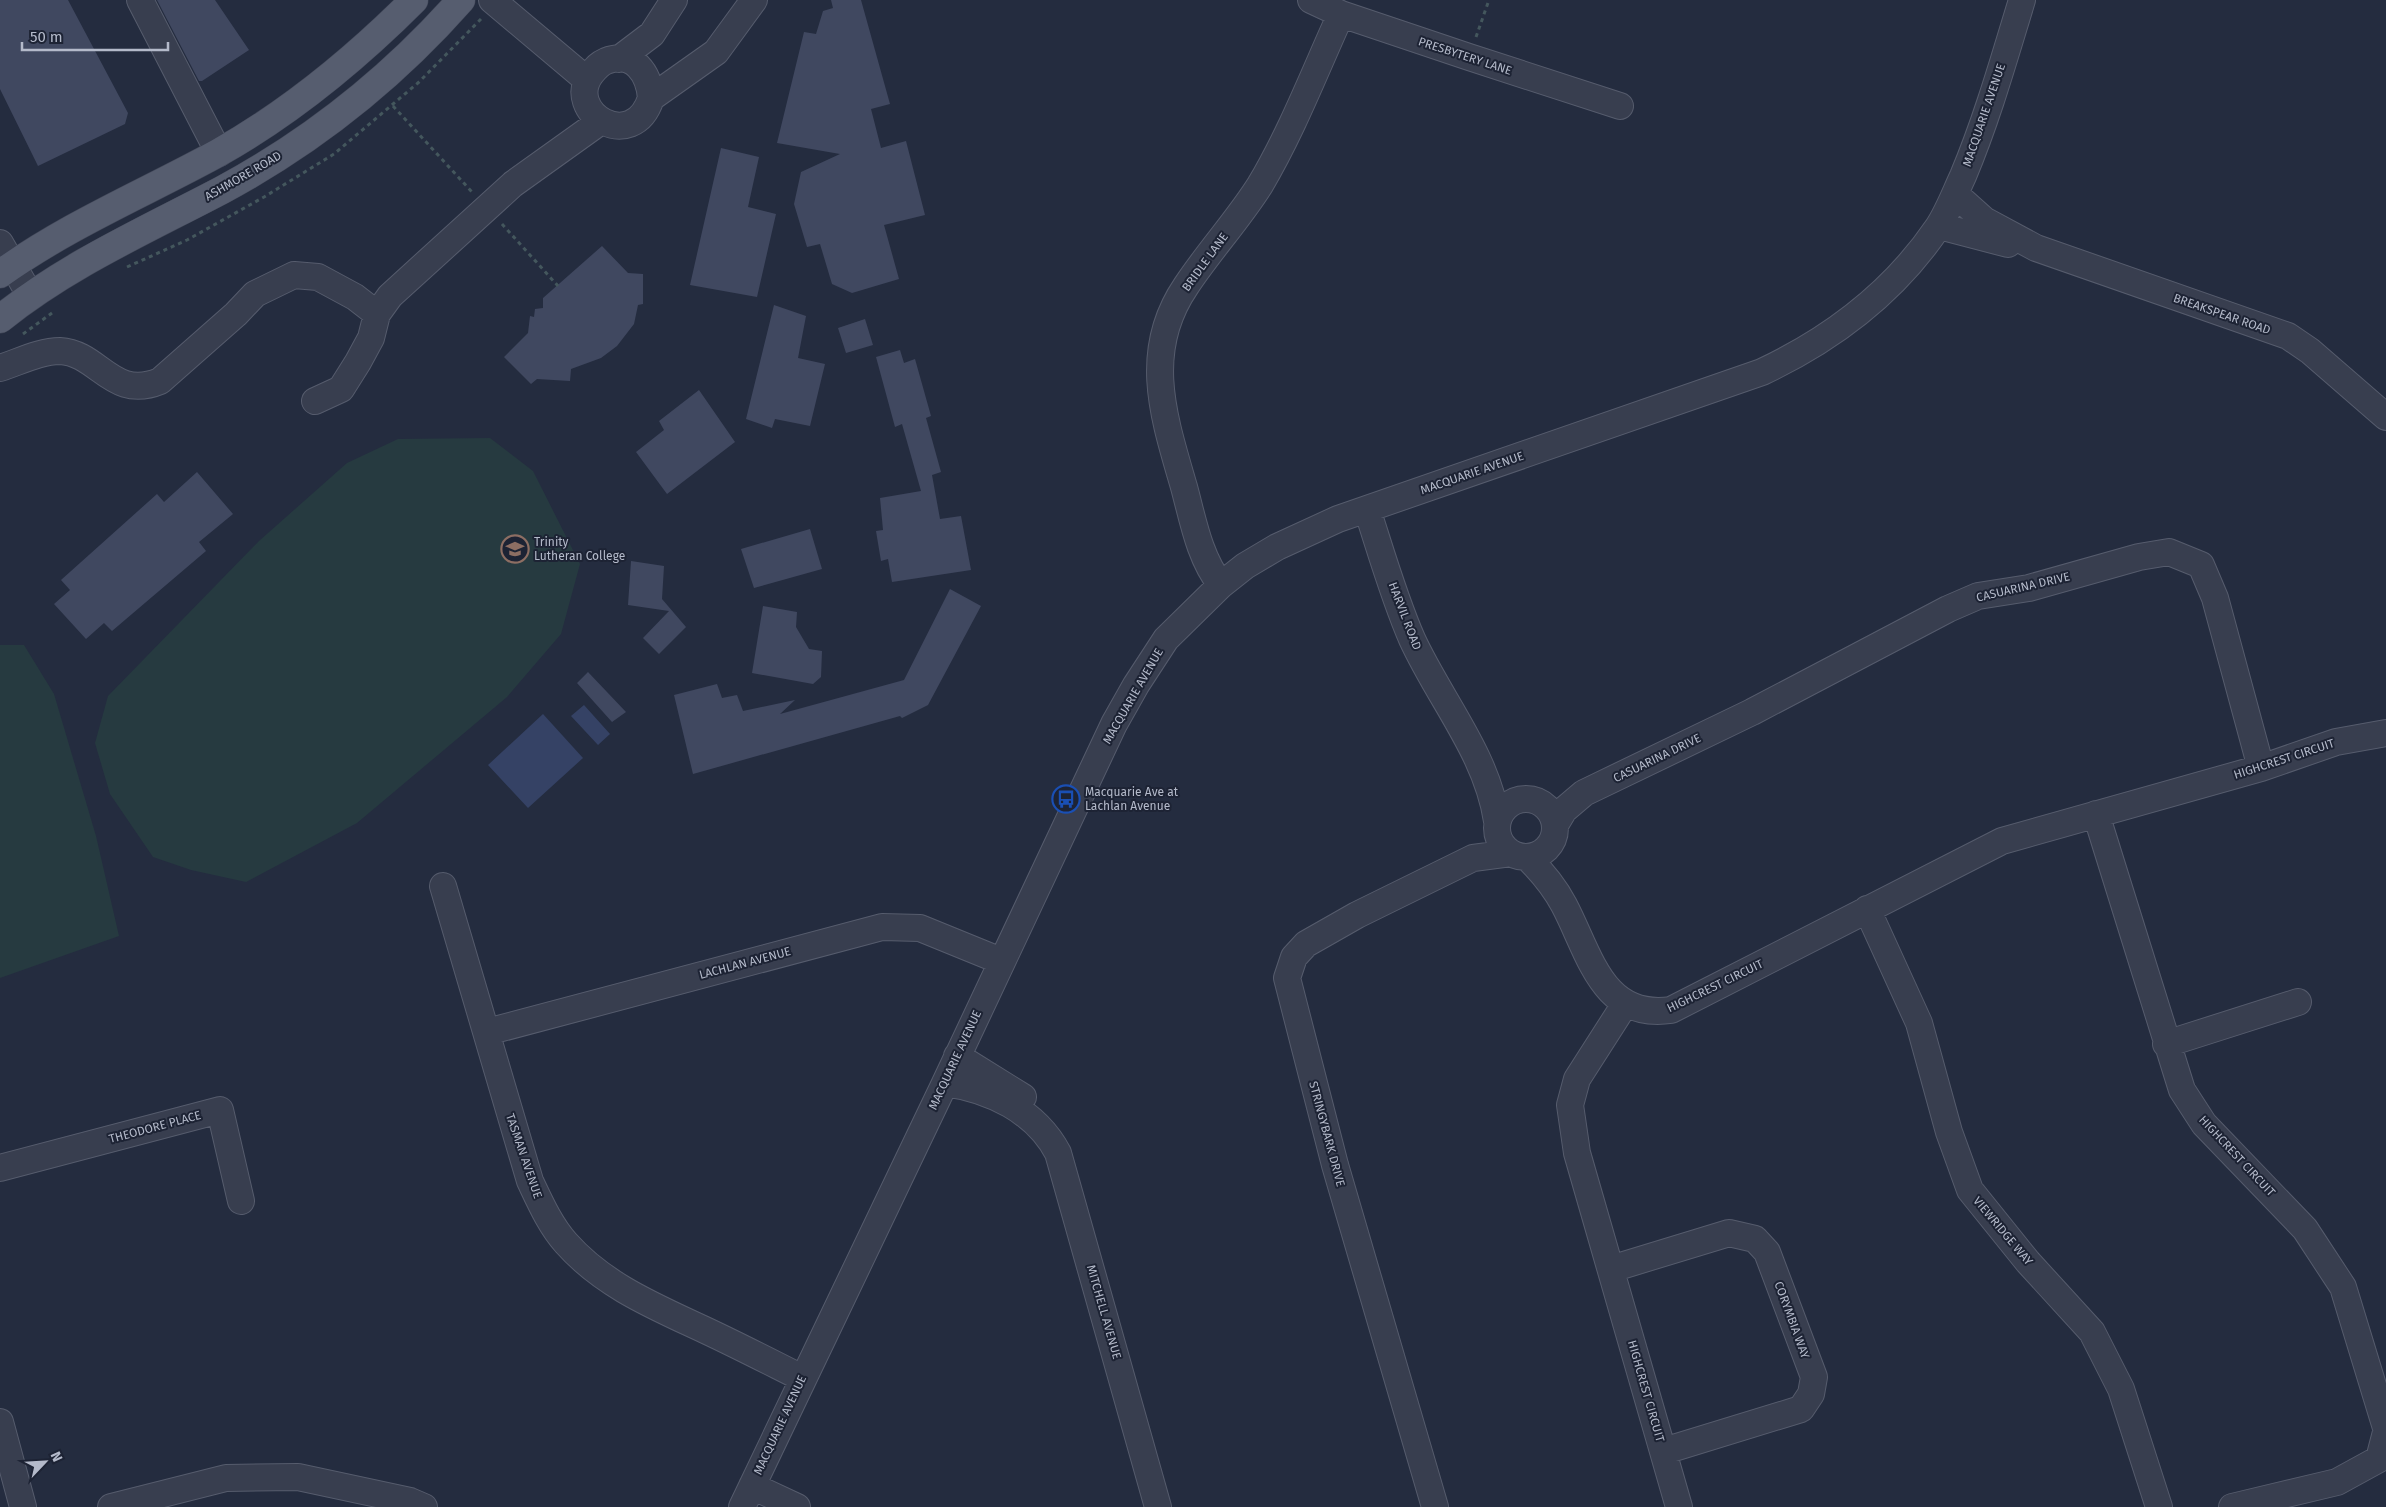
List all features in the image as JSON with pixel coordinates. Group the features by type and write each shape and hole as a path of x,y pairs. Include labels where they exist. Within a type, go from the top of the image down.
{"main road":[{"path":"4,261 219,152 309,94 335,74 414,0"},
{"name":"ASHMORE ROAD","path":"0,319 30,295 104,251 224,189 323,126 370,90 397,66 461,0"}],"street":[{"path":"140,0 219,152"},
{"path":"492,0 587,80"},
{"path":"619,59 652,34 674,0"},
{"path":"651,98 716,52 754,0"},
{"name":"PRESBYTERY LANE","path":"1311,0 1341,14 1469,58 1620,106"},
{"name":"MACQUARIE AVENUE","path":"747,1496 945,1083 1114,724 1136,685 1166,639 1221,585 1245,566 1305,533 1366,510 1712,391 1797,356 1831,334 1890,285 1911,264 1939,226 1977,143 2022,0"},
{"name":"BRIDLE LANE","path":"1221,585 1203,555 1163,414 1159,377 1162,348 1172,314 1185,288 1251,199 1271,166 1341,14"},
{"path":"619,59 636,64 644,71 650,81 651,98 648,109 634,123 618,126 601,121 594,116 586,100 587,80 597,66 607,61 619,59"},
{"path":"315,401 341,389 371,338 377,314 390,296 486,207 539,164 601,121"},
{"name":"BREAKSPEAR ROAD","path":"1955,194 1984,220 2036,248 2288,336 2310,351 2386,417"},
{"name":"BREAKSPEAR ROAD","path":"1939,226 2020,248 2036,248"},
{"path":"4,261 30,295"},
{"path":"0,368 42,354 61,351 80,358 113,380 128,386 149,386 160,381 256,294 294,275 318,277 355,297 377,314"},
{"name":"HARVIL ROAD","path":"1366,510 1412,638 1456,718 1487,780 1497,826"},
{"name":"CASUARINA DRIVE","path":"1533,799 1557,799 1584,793 1760,708 1948,609 1978,596 2029,588 2139,557 2169,552 2201,565 2215,598 2261,768"},
{"name":"HARVIL ROAD","path":"1456,718 1500,774 1516,790 1533,799"},
{"name":"HIGHCREST CIRCUIT","path":"1679,1507 1578,1153 1570,1105 1577,1079 1625,1004 1644,1011 1671,1010 2002,841 2261,768 2336,742 2386,733"},
{"name":"CASUARINA DRIVE","path":"1536,845 1564,810 1584,793"},
{"path":"1536,845 1550,811 1533,799 1512,801 1500,813 1497,826 1498,838 1536,845 1550,857 1564,904 1598,975 1625,1004"},
{"name":"HIGHCREST CIRCUIT","path":"2096,814 2166,1044 2182,1090 2204,1124 2305,1229 2342,1287 2386,1428"},
{"name":"STRINGYBARK DRIVE","path":"1473,858 1497,826"},
{"name":"STRINGYBARK DRIVE","path":"1435,1507 1335,1165 1287,978 1294,957 1306,944 1357,915 1473,858 1536,845"},
{"name":"TASMAN AVENUE","path":"443,886 530,1181 546,1214 564,1242 583,1262 609,1282 650,1305 802,1378"},
{"name":"VIEWRIDGE WAY","path":"1867,909 1919,1023 1949,1132 1970,1190 2028,1262 2092,1332 2121,1389 2159,1507"},
{"name":"LACHLAN AVENUE","path":"487,1032 882,927 920,928 1001,961"},
{"path":"2166,1044 2298,1002"},
{"name":"MITCHELL AVENUE","path":"957,1056 1019,1093 1031,1107 1038,1123 1050,1138 1062,1166 1158,1507"},
{"name":"MITCHELL AVENUE","path":"945,1083 984,1093 1022,1112 1038,1123"},
{"name":"THEODORE PLACE","path":"0,1168 220,1110 241,1201"},
{"name":"CORYMBIA WAY","path":"1611,1269 1730,1233 1755,1239 1767,1252 1814,1377 1811,1394 1801,1409 1664,1451"},
{"path":"0,1422 23,1507"},
{"path":"2232,1507 2338,1482 2379,1459 2386,1432"},
{"path":"111,1507 226,1478 298,1476 410,1500 424,1507"},
{"path":"747,1496 797,1507"}],"path":[{"path":"1469,58 1488,0"},
{"path":"393,106 558,286"}],"shaded area":[{"path":"490,438 533,471 580,564 561,634 507,697 357,823 246,882 191,870 153,857 110,794 95,743 108,696 259,541 347,463 398,439"},
{"path":"0,645 24,645 54,694 96,836 119,936 0,978"}],"water":[{"path":"584,705 610,734 598,745 571,716"},
{"path":"543,714 583,758 528,808 488,765"}],"building":[{"path":"0,0 68,0 128,113 125,124 38,166 0,89"},
{"path":"157,0 215,0 249,50 202,81 199,81"},
{"path":"831,0 861,0 890,104 871,109 881,148 906,141 925,215 884,225 899,279 852,293 832,284 820,244 807,247 794,204 801,172 840,154 777,143 804,32 816,34 823,11 833,8"},
{"path":"721,148 759,157 748,207 776,214 757,297 690,285"},
{"path":"602,246 628,273 643,274 643,304 638,305 634,324 617,346 601,358 571,369 570,381 537,379 531,384 504,357 528,333 530,316 534,317 535,309 543,308 543,298"},
{"path":"774,305 806,316 798,358 825,364 810,426 775,419 772,428 746,419"},
{"path":"865,319 873,345 846,353 838,328"},
{"path":"900,350 904,363 915,359 931,416 926,418 941,472 932,475 940,519 961,516 971,570 892,582 888,559 881,561 876,531 883,530 880,498 921,491 902,424 895,427 876,357"},
{"path":"699,390 735,442 667,494 636,452 664,430 659,421"},
{"path":"197,472 233,514 199,542 206,551 112,631 104,623 86,639 54,604 70,590 61,580 157,494 164,502"},
{"path":"810,529 822,569 754,588 741,549"},
{"path":"631,561 664,566 662,599 686,627 659,654 643,638 669,611 628,605"},
{"path":"950,589 981,606 928,705 902,718 900,716 693,774 674,695 717,684 722,698 737,695 743,711 795,700 780,714 904,680"},
{"path":"763,606 797,612 796,627 809,649 822,651 821,677 813,684 752,673"},
{"path":"588,672 626,712 612,722 577,683"}],"place":[{"name":"Trinity Lutheran College","path":"515,549"},
{"name":"Macquarie Ave at Lachlan Avenue","path":"1066,799"}]}
